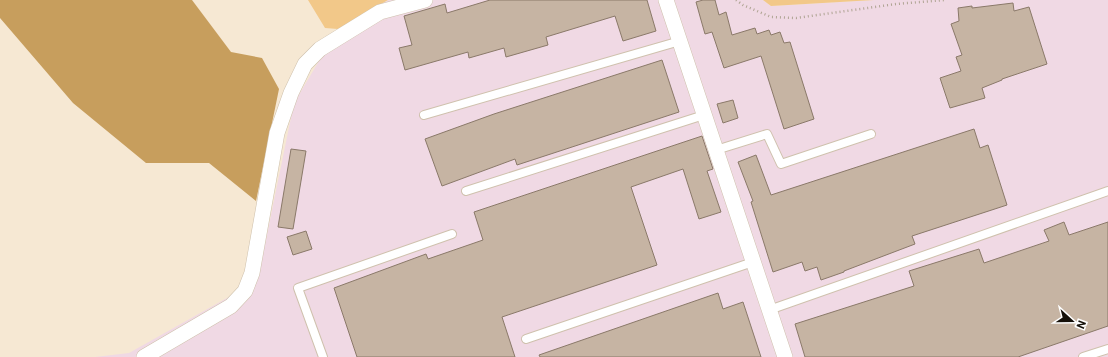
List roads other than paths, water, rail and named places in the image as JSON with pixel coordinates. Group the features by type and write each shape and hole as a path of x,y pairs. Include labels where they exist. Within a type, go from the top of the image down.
{"street":[{"path":"144,357 231,306 245,292 252,273 278,134 291,94 305,64 320,49 380,12 425,0"},
{"path":"666,0 785,357"}],"lane":[{"path":"424,115 680,41"},
{"path":"466,191 704,115"},
{"path":"716,150 767,134 781,164 871,134"},
{"path":"769,310 1108,191"},
{"path":"323,357 298,288 452,234"},
{"path":"526,339 753,262"},
{"path":"1083,357 1108,349"}]}
